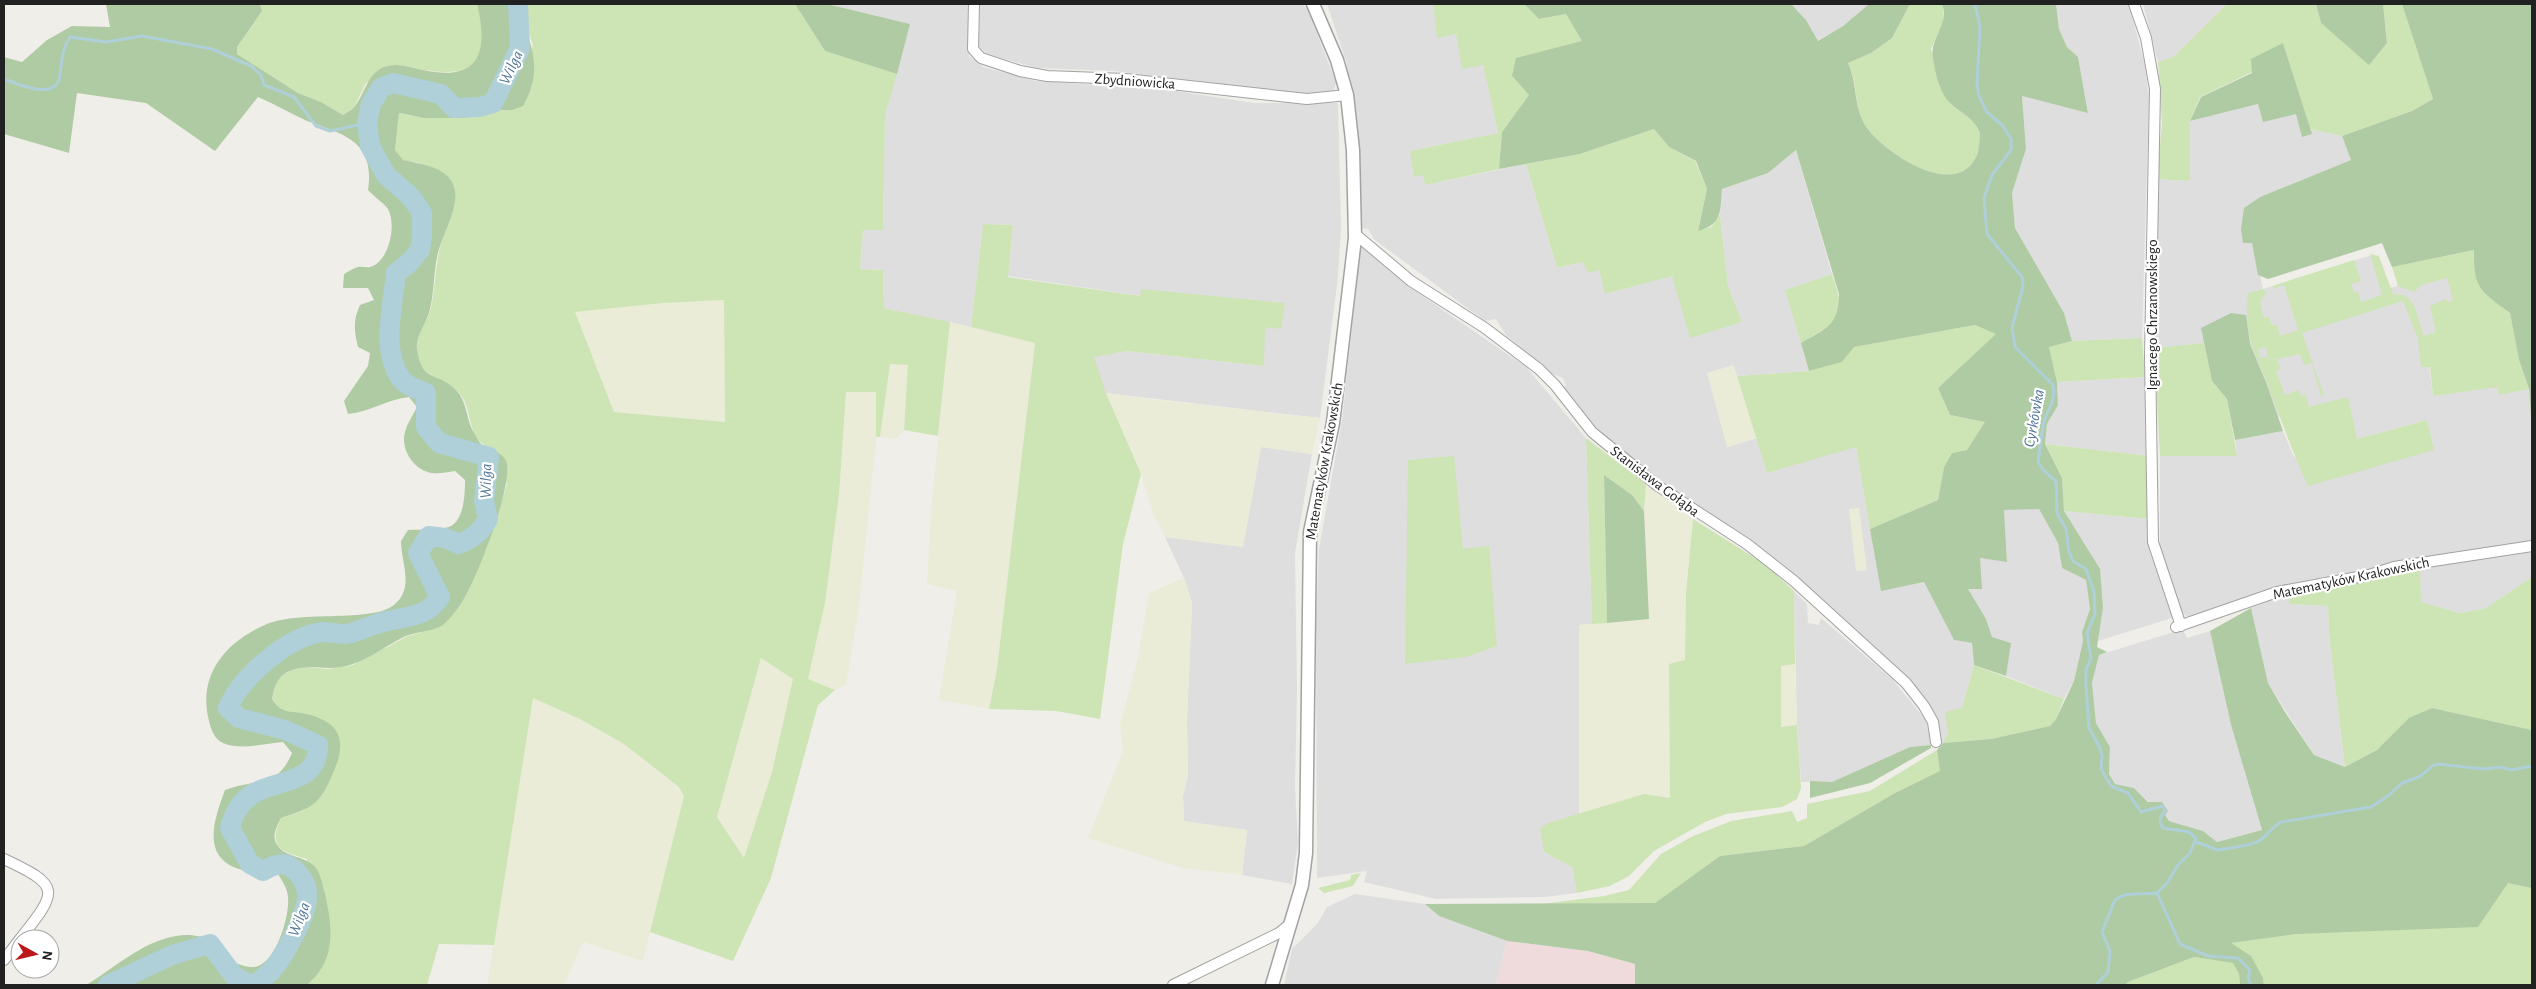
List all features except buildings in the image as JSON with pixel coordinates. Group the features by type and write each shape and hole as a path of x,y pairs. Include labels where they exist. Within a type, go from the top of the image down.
{"street":[{"name":"Zbydniowicka","path":"974,4 973,50 981,58 1020,71 1047,76 1126,79 1292,98 1307,99 1347,95"},
{"name":"Matematyków Krakowskich","path":"1272,985 1302,884 1307,840 1310,532 1333,422 1353,265 1353,150 1347,95 1337,60 1313,4"},
{"name":"Ignacego Chrzanowskiego","path":"2134,4 2146,38 2155,89 2150,356 2154,542 2177,627"},
{"name":"Stanisława Gołąba","path":"1354,233 1411,281 1485,328 1539,369 1555,385 1592,432 1658,486 1747,544 1794,581 1906,683 1924,706 1933,722 1936,742"},
{"name":"Matematyków Krakowskich","path":"2177,627 2277,592 2369,575 2394,567 2532,546"},
{"path":"4,859 35,874 47,883 50,892 48,903 28,929"},
{"path":"1173,985 1279,933 1290,924"}],"shaded area":[{"path":"827,4 968,4 969,56 983,67 1036,81 1162,89 1254,103 1338,103 1341,226 1338,277 1320,418 1106,393 1093,357 1127,351 1264,366 1141,289 1141,296 1008,276 1013,225 983,224 971,327 884,308 883,270 860,269 863,230 883,229 885,115 910,24"},
{"path":"978,4 1302,4 1307,9 1336,82 1334,90 1312,95 1286,94 1241,86 1115,71 1037,68 987,54 978,45"},
{"path":"1327,4 1433,4 1437,37 1456,34 1483,65 1498,133 1410,151 1423,175 1425,185 1526,164 1557,268 1583,262 1599,270 1606,294 1672,275 1742,322 1728,286 1720,215 1722,189 1768,173 1796,150 1832,274 1786,290 1809,371 1737,376 1733,365 1727,447 1757,438 1767,473 1856,446 1881,590 1924,582 1954,640 1972,643 1974,665 1962,708 1946,712 1948,733 1943,743 1940,742 1933,713 1783,565 1737,531 1700,510 1585,421 1562,387 1566,386 1563,378 1550,373 1506,335 1496,319 1485,321 1375,240 1368,229 1362,228 1353,100 1346,61"},
{"path":"1791,4 1869,4 1843,26 1817,41 1806,20"},
{"path":"2056,4 2129,4 2145,66 2149,98 2142,338 2072,341 2064,313 2015,228 2012,193 2026,149 2022,95 2088,112 2078,57 2067,47 2059,29"},
{"path":"2143,4 2227,4 2173,57 2158,62"},
{"path":"2258,104 2296,114 2310,129 2342,136 2351,160 2260,197 2244,208 2263,289 2372,255 2389,288 2473,269 2421,367 2429,366 2433,396 2498,386 2500,394 2529,389 2532,429 2532,543 2405,562 2291,585 2203,615 2186,616 2180,610 2160,545 2160,456 2237,456 2235,440 2283,431 2294,457 2390,462 2433,450 2427,420 2357,439 2279,417 2201,328 2204,343 2154,348 2157,179 2190,181 2190,121"},
{"path":"1361,245 1411,288 1526,367 1586,438 1592,624 1579,625 1579,815 1548,823 1544,852 1572,867 1577,893 1545,897 1436,899 1364,882 1367,871 1317,878 1316,621 1319,549 1342,420"},
{"path":"2145,377 2149,456 2045,444 2047,424 2058,405 2057,382"},
{"path":"1261,447 1312,454 1295,553 1297,689 1295,788 1298,842 1292,884 1242,875 1247,830 1184,822 1183,796 1188,775 1187,721 1192,603 1184,578 1165,537 1243,547"},
{"path":"2039,509 2058,543 2062,568 2086,580 2090,609 2082,632 2083,641 2074,681 2064,699 2006,676 2010,643 1992,637 1986,619 1967,589 1979,558 2007,561 2004,510"},
{"path":"2064,511 2149,519 2148,547 2172,618 2098,641 2103,608"},
{"path":"2532,552 2532,577 2486,608 2459,613 2420,602 2420,568"},
{"path":"1794,591 1807,604 1808,623 1819,625 1821,618 1892,679 1926,720 1933,737 1931,745 1910,747 1832,782 1801,782 1797,725"},
{"path":"2290,593 2290,604 2328,606 2329,634 2345,767 2314,755 2268,683 2251,608"},
{"path":"2177,631 2184,632 2187,638 2210,631 2231,725 2262,830 2217,842 2203,831 2169,821 2134,788 2115,784 2109,774 2110,747 2096,723 2092,683 2099,655"},
{"path":"1355,894 1425,904 1439,916 1507,941 1496,985 1284,985 1292,949 1318,923 1327,907"},
{"path":"1507,941 1588,951 1635,964 1635,985 1496,985"}],"green space":[{"path":"106,4 260,4 262,11 237,47 237,54 298,93 321,102 343,115 355,106 368,82 381,68 397,65 442,73 457,72 468,67 476,60 482,37 477,4 519,4 533,55 533,78 530,91 523,106 512,110 487,111 463,118 424,118 399,113 395,150 403,160 429,166 443,173 451,181 455,191 452,213 437,257 429,313 418,340 419,360 427,372 450,384 460,394 478,440 484,447 504,458 507,473 499,512 474,580 458,608 443,625 406,636 367,658 350,665 335,668 304,667 292,670 280,678 274,689 272,699 278,706 285,710 306,714 327,722 334,728 340,743 337,762 328,784 319,799 308,808 281,818 275,834 275,840 279,848 310,862 316,869 320,875 325,894 330,919 328,954 323,965 307,985 86,985 129,956 151,944 176,936 185,935 204,938 214,944 226,957 244,966 253,967 261,965 268,959 284,928 288,906 286,888 278,874 239,869 227,863 219,855 215,846 215,824 225,790 273,777 280,772 292,753 283,742 238,746 223,743 217,739 213,734 206,704 207,689 211,675 227,650 252,631 267,624 298,618 369,614 394,605 404,591 405,583 401,541 408,530 431,530 451,526 460,516 465,494 465,480 455,471 432,473 414,464 407,452 404,439 407,426 417,407 409,397 348,414 344,401 368,366 370,353 358,347 355,331 356,316 360,305 374,300 368,288 343,288 344,274 358,267 370,267 377,264 390,242 392,224 388,209 368,190 369,174 367,161 355,143 345,136 307,121 258,97 215,151 146,103 77,93 69,153 4,134 4,57 22,62 47,40 72,26 110,27"},
{"path":"260,4 477,4 482,28 481,47 477,60 468,68 456,71 440,72 400,65 366,83 354,107 343,115 321,102 298,93 237,54 237,47 262,11"},
{"path":"519,4 795,4 825,51 897,74 885,115 883,230 863,230 860,269 883,270 884,308 950,322 938,436 904,430 908,365 890,364 880,437 876,437 876,392 846,392 839,495 825,603 808,679 835,690 818,705 771,878 733,961 650,932 684,796 679,787 624,744 580,719 533,698 494,945 439,944 427,985 307,985 313,980 307,859 284,851 276,842 276,836 281,818 304,810 330,724 320,718 280,709 272,699 274,686 280,677 291,670 303,667 328,669 353,665 408,636 432,629 459,607 487,548 507,484 496,451 480,442 476,436 464,400 451,386 428,373 422,367 418,358 416,343 430,312 439,252 452,215 455,193 451,183 443,174 425,165 402,160 395,150 399,113 413,116 441,117 512,110 533,45","holes":["724,300 725,422 614,412 575,312 663,303","761,658 793,679 772,772 744,858 717,817"]},
{"path":"795,4 827,4 910,24 897,74 825,51"},
{"path":"1433,4 1524,4 1539,19 1566,14 1582,41 1512,76 1529,95 1502,132 1499,169 1425,185 1423,175 1414,177 1410,151 1498,133 1483,65 1462,69 1456,34 1437,38"},
{"path":"1524,4 1791,4 1806,20 1818,41 1843,26 1869,4 1910,4 1892,38 1871,53 1848,63 1857,104 1867,128 1888,149 1919,168 1936,173 1951,174 1965,170 1975,159 1979,149 1980,133 1970,119 1948,101 1938,81 1933,51 1942,25 1944,11 1942,4 2056,4 2059,29 2067,47 2078,57 2088,113 2022,96 2026,149 2012,193 2015,228 2064,313 2072,341 2049,347 2057,382 2058,405 2047,424 2045,444 2062,478 2064,511 2100,569 2103,608 2097,647 2107,652 2099,655 2092,683 2096,723 2110,747 2109,774 2115,784 2134,788 2148,802 2162,802 2168,811 2165,815 2169,821 2203,831 2217,842 2262,830 2231,725 2210,631 2251,608 2268,683 2314,755 2345,767 2377,750 2409,718 2432,708 2532,730 2532,891 2531,888 2508,883 2478,927 2297,934 2231,943 2251,956 2263,978 2264,985 2240,985 2239,974 2233,963 2194,957 2128,982 2125,985 1635,985 1635,964 1588,951 1507,941 1439,916 1425,904 1655,903 1720,856 1804,846 1895,793 1940,771 1937,750 1943,743 1991,739 2050,726 2056,719 2074,681 2083,641 2082,632 2090,609 2086,580 2062,568 2058,543 2039,509 2004,510 2007,562 1980,558 1982,589 1968,589 1986,619 1992,637 2011,643 2006,676 1974,665 1972,643 1954,640 1924,582 1881,591 1870,529 1938,500 1944,467 1952,453 1967,450 1985,422 1950,415 1938,388 1996,334 1975,325 1854,347 1842,362 1809,371 1801,343 1824,329 1834,320 1837,313 1839,294 1796,150 1768,173 1722,189 1719,216 1712,225 1698,231 1707,189 1696,161 1669,147 1654,129 1580,154 1499,169 1502,132 1529,95 1512,76 1516,58 1582,41 1566,14 1539,19"},
{"path":"1910,4 1943,5 1943,24 1931,49 1949,102 1971,117 1980,133 1979,149 1975,159 1965,170 1951,174 1936,173 1919,168 1888,149 1876,138 1867,128 1860,112 1854,79 1848,63 1871,53 1892,38"},
{"path":"2227,4 2316,4 2321,23 2369,64 2387,43 2383,4 2402,4 2433,99 2412,111 2342,136 2310,129 2283,43 2252,72 2200,97 2190,121 2190,181 2157,179 2162,123 2158,62 2173,57"},
{"path":"2316,4 2383,4 2387,43 2369,65 2321,23"},
{"path":"2402,4 2532,4 2532,429 2529,389 2519,360 2510,313 2486,294 2477,281 2474,250 2392,267 2382,243 2268,279 2258,275 2252,243 2243,243 2241,230 2244,208 2260,197 2351,160 2342,136 2412,111 2433,99"},
{"path":"2283,43 2312,134 2302,137 2296,114 2263,122 2258,104 2190,121 2201,97 2252,73 2251,59"},
{"path":"1654,129 1669,147 1695,161 1707,189 1698,230 1711,227 1720,215 1728,286 1742,322 1690,338 1672,276 1605,294 1599,270 1588,273 1583,262 1557,268 1526,164 1580,154"},
{"path":"983,224 1013,225 1008,277 1140,296 1141,289 1285,303 1281,329 1265,327 1264,366 1127,351 1094,357 1106,393 1141,474 1123,544 1100,719 1056,711 989,709 997,669 1035,343 971,327"},
{"path":"2474,250 2475,272 2482,287 2493,300 2510,313 2519,360 2529,389 2499,395 2497,387 2433,396 2430,367 2421,367 2418,339 2403,301 2302,333 2324,395 2321,396 2312,363 2304,365 2300,354 2279,359 2267,357 2266,346 2258,350 2260,358 2265,356 2266,358 2277,359 2281,369 2276,371 2285,395 2299,390 2301,396 2305,394 2309,407 2348,397 2357,439 2427,420 2434,450 2308,486 2254,351 2247,321 2248,293 2263,289 2266,293 2260,303 2264,318 2269,317 2272,326 2277,324 2280,336 2298,330 2284,285 2275,288 2272,286 2354,260 2361,281 2351,284 2354,293 2358,292 2361,302 2382,295 2370,254 2379,256 2393,294 2405,295 2414,305 2424,336 2436,332 2430,306 2446,299 2448,302 2453,300 2447,278 2421,285 2414,292 2398,286 2392,267"},
{"path":"1832,274 1839,301 1839,310 1836,317 1824,329 1801,343 1785,290"},
{"path":"724,300 725,423 614,412 575,312 663,303"},
{"path":"2231,313 2246,315 2250,344 2283,431 2235,440 2227,399 2212,381 2201,328"},
{"path":"950,322 1035,343 997,669 989,709 939,700 957,591 927,584 931,511"},
{"path":"1975,325 1997,334 1938,388 1950,415 1986,422 1967,450 1952,453 1944,467 1938,500 1870,529 1856,447 1767,473 1737,376 1809,371 1842,362 1853,347"},
{"path":"2142,338 2145,377 2057,382 2049,347 2072,341"},
{"path":"2204,343 2212,381 2227,399 2237,456 2160,456 2154,348"},
{"path":"890,364 909,365 904,430 896,439 880,437"},
{"path":"1733,365 1757,438 1727,447 1707,373"},
{"path":"846,392 876,392 877,431 859,607 846,685 835,690 808,680 825,603 839,495"},
{"path":"1106,393 1320,418 1312,454 1261,447 1243,547 1165,537 1154,516 1141,474"},
{"path":"1586,438 1646,484 1644,511 1632,495 1604,475 1607,623 1592,624"},
{"path":"2045,444 2149,456 2149,519 2064,511 2062,478"},
{"path":"1454,456 1463,549 1489,546 1497,646 1466,657 1405,664 1408,460"},
{"path":"1604,475 1632,495 1644,511 1649,619 1607,623"},
{"path":"1646,484 1693,519 1686,593 1685,661 1669,664 1670,798 1620,802 1579,815 1579,625 1648,619 1644,511"},
{"path":"1859,508 1867,570 1856,571 1849,509"},
{"path":"1693,519 1766,565 1794,591 1795,664 1781,666 1781,727 1797,725 1801,788 1797,799 1782,807 1726,814 1705,822 1654,851 1629,876 1610,886 1577,893 1572,867 1544,852 1540,829 1548,823 1644,794 1670,798 1669,664 1685,660 1686,593"},
{"path":"2420,568 2421,602 2459,613 2486,608 2532,577 2532,730 2432,708 2377,750 2345,767 2329,634 2328,606 2289,604 2290,593"},
{"path":"1184,578 1192,603 1187,721 1188,775 1183,796 1184,821 1247,830 1242,875 1183,868 1088,838 1123,751 1120,725 1138,658 1149,593"},
{"path":"761,658 793,679 772,772 744,859 717,817"},
{"path":"1795,664 1797,725 1781,728 1781,666"},
{"path":"1974,665 2064,699 2056,719 2050,726 1991,739 1943,743 1948,733 1945,712 1962,708"},
{"path":"533,698 580,719 624,744 679,787 684,796 643,961 583,942 564,985 487,985"},
{"path":"1931,745 1931,748 1870,783 1810,798 1810,781 1832,782 1910,747"},
{"path":"1937,750 1941,771 1895,793 1804,846 1720,856 1655,903 1542,904 1604,896 1629,890 1661,854 1691,837 1731,821 1792,811 1797,822 1807,818 1807,804 1870,791"},
{"path":"1361,873 1353,886 1324,893 1318,888 1350,880 1351,875"},
{"path":"2509,883 2531,888 2532,891 2532,985 2264,985 2263,978 2230,943 2297,934"},
{"path":"2194,957 2234,963 2239,974 2240,985 2125,985 2128,982"}],"waterway":[{"name":"Wilga","path":"254,985 272,970 289,946 303,915 307,889 300,876 287,865 275,865 263,871 250,864 230,828 231,823 239,807 251,795 305,774 312,767 318,745 285,730 239,718 228,708 234,696 255,671 282,649 296,641 324,632 348,634 382,622 417,615 435,604 440,597 418,553 429,536 445,538 459,544 476,534 488,519 484,501 489,457 439,443 426,427 426,393 402,380 395,369 391,356 390,328 396,273 409,263 420,250 422,213 411,197 386,175 370,146 367,123 371,104 381,88 393,83 441,94 454,108 480,107 493,103 520,48 518,4"},
{"name":"Cyrkówka","path":"1975,4 1980,27 1977,84 1979,96 1987,112 2003,126 2011,139 2011,150 1992,175 1984,198 1987,234 2022,277 2023,286 2012,328 2015,347 2053,385 2054,391 2053,400 2044,422 2038,462 2043,470 2056,481 2057,513 2066,529 2069,552 2073,561 2086,569 2094,592 2095,614 2087,633 2091,658 2086,670 2089,728 2100,748 2102,756 2101,769 2111,786 2128,793 2141,812 2163,806 2165,811 2160,821 2163,828 2189,832 2196,838 2190,853 2178,865 2167,883 2157,893 2180,944 2208,956 2238,958 2250,970 2248,978 2251,985"},
{"path":"4,79 37,89 53,87 58,82 64,50 70,37 106,42 142,36 212,49 251,66 261,75 264,85 294,97 316,126 330,131 367,123"},
{"path":"2196,842 2218,850 2245,846 2259,841 2281,822 2371,807 2389,795 2402,783 2421,776 2432,766 2438,764 2483,769 2501,767 2511,770 2532,766"},
{"path":"2096,985 2108,972 2110,951 2102,932 2115,900 2129,894 2157,893"},
{"name":"Wilga","path":"108,985 172,955 210,944 234,976 251,985"}]}
